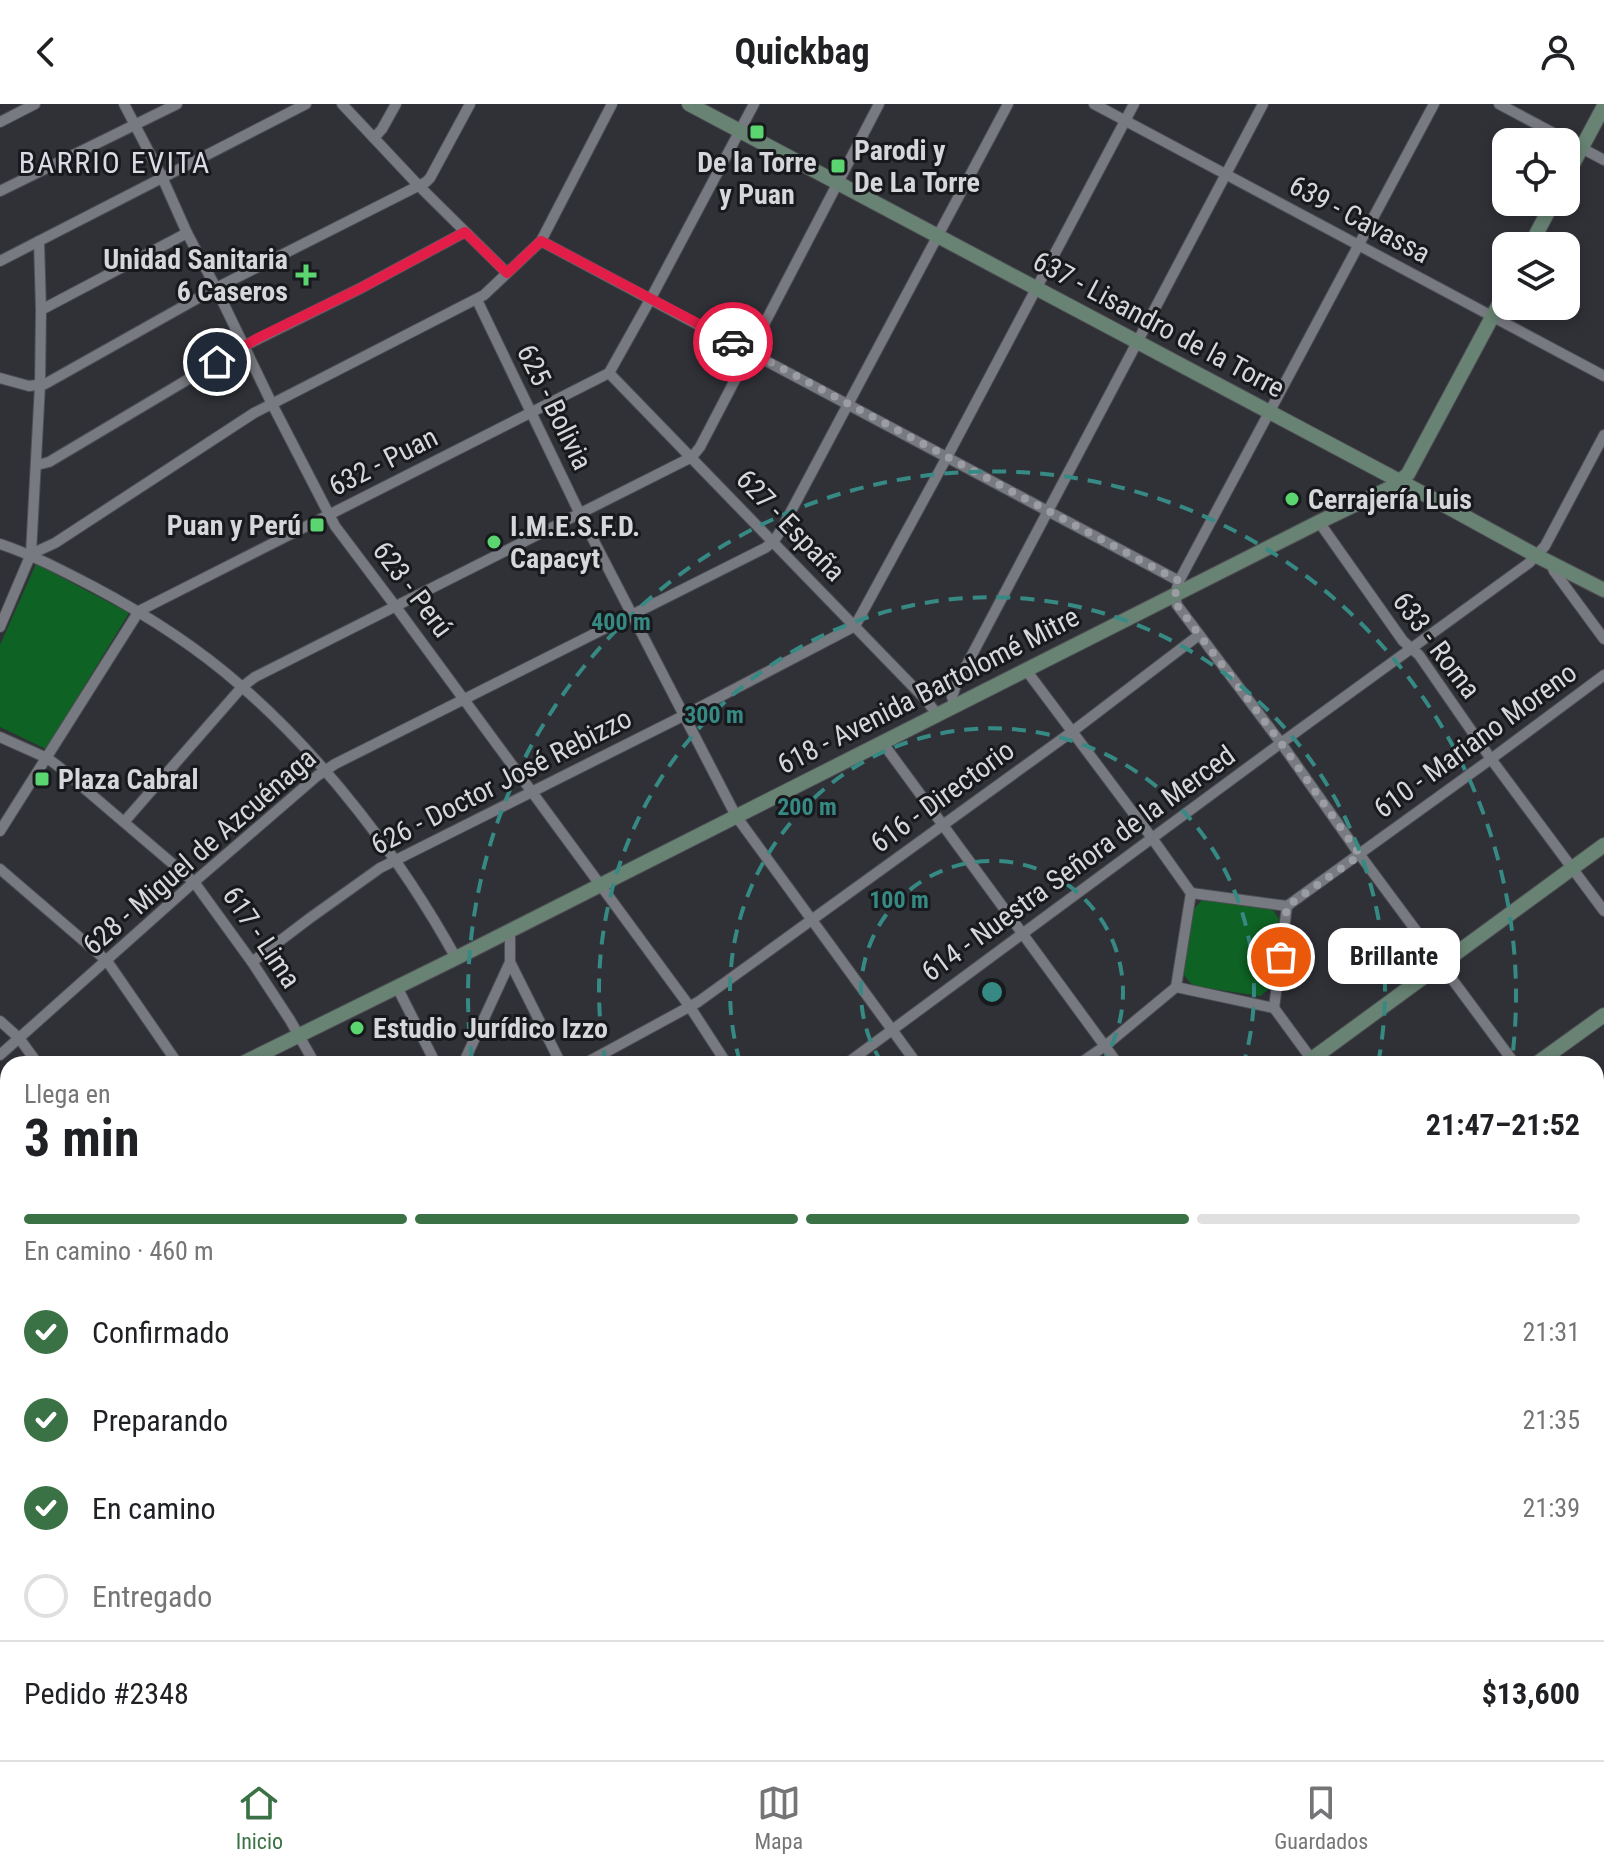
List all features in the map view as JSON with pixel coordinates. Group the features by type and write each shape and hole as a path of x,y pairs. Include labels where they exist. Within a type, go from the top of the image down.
{"main road":[{"name":"637 - Lisandro de la Torre","path":"689,104 1604,590"},
{"path":"1581,148 1604,106"},
{"path":"1400,482 1408,474 1492,318"},
{"name":"618 - Avenida Bartolomé Mitre","path":"257,1056 1026,670 1177,588 1400,482"},
{"path":"1318,1056 1604,845"},
{"path":"1547,1056 1604,1015"}],"street":[{"path":"0,122 35,104"},
{"name":"623 - Perú","path":"124,104 329,516 690,1007 722,1056"},
{"path":"0,191 177,104"},
{"path":"0,261 306,104"},
{"path":"342,104 507,273"},
{"path":"374,138 396,104"},
{"path":"0,378 29,386 45,384 216,288 419,186 430,178 470,104"},
{"path":"31,554 55,543 254,413 477,300 541,241 612,104"},
{"path":"609,373 754,104"},
{"path":"124,822 242,687 255,677 692,457 879,104"},
{"path":"774,541 1008,104"},
{"name":"639 - Cavassa","path":"1094,104 1492,315"},
{"path":"855,626 1134,104"},
{"path":"955,705 952,697 956,685 1263,104"},
{"path":"1434,104 1177,588 1177,605 1509,1056"},
{"path":"1499,104 1604,160"},
{"path":"37,465 49,462 244,346 465,232"},
{"path":"41,310 187,233"},
{"path":"0,627 31,554 40,385 39,241"},
{"path":"541,241 1047,510 1177,588"},
{"name":"625 - Bolivia","path":"477,300 580,514 736,816 911,1056"},
{"name":"639 - Cavassa","path":"1500,320 1604,376"},
{"name":"632 - Puan","path":"139,611 609,373"},
{"name":"627 - España","path":"609,373 774,541 937,714"},
{"name":"614 - Nuestra Señora de la Merced","path":"857,1056 1411,648 1544,559 1545,546 1604,435"},
{"name":"633 - Roma","path":"1319,522 1403,641 1419,655 1491,759 1604,911"},
{"name":"628 - Miguel de Azcuénaga","path":"0,1055 194,882 326,770 774,541"},
{"path":"0,544 31,554 139,611 242,687 326,770 394,861 456,958"},
{"path":"1544,559 1604,639"},
{"path":"0,831 139,611"},
{"name":"626 - Doctor José Rebizzo","path":"252,962 369,875 394,861 855,626"},
{"name":"616 - Directorio","path":"599,1056 690,1007 1073,731 1199,635"},
{"path":"1026,670 1191,893 1176,987 1091,1056"},
{"name":"610 - Mariano Moreno","path":"1287,906 1604,675"},
{"name":"617 - Lima","path":"0,737 47,758 194,882 252,962 311,1056"},
{"path":"882,742 1112,1056"},
{"path":"0,869 107,961 172,1056"},
{"path":"1191,893 1287,906 1274,1008 1306,1056"},
{"path":"467,1056 510,962 510,929"},
{"path":"510,962 557,1056"},
{"path":"397,987 432,1056"},
{"path":"1176,987 1274,1008"},
{"path":"0,1021 19,1038 32,1056"}],"green space":[{"path":"36,564 129,613 46,749 0,727 0,645"},
{"path":"1203,899 1272,909 1279,919 1269,989 1260,996 1193,986 1184,975 1192,911"}],"way so far":[{"path":"733,342 1179,581 1175,595 1177,605 1281,743 1360,855 1287,906 1281,957"}],"place":[{"name":"De la Torre y Puan","path":"757,132"},
{"name":"Parodi y De La Torre","path":"838,166"},
{"name":"Unidad Sanitaria 6 Caseros","path":"306,275"},
{"name":"Cerrajería Luis","path":"1292,499"},
{"name":"Puan y Perú","path":"317,525"},
{"name":"I.M.E.S.F.D. Capacyt","path":"494,542"},
{"name":"Plaza Cabral","path":"42,779"},
{"name":"Brillante","path":"1281,957"},
{"name":"Estudio Jurídico Izzo","path":"357,1028"}],"district":[{"name":"BARRIO EVITA","path":"115,163"}],"route":[{"path":"217,362 465,232 507,273 541,241 733,342"}]}
